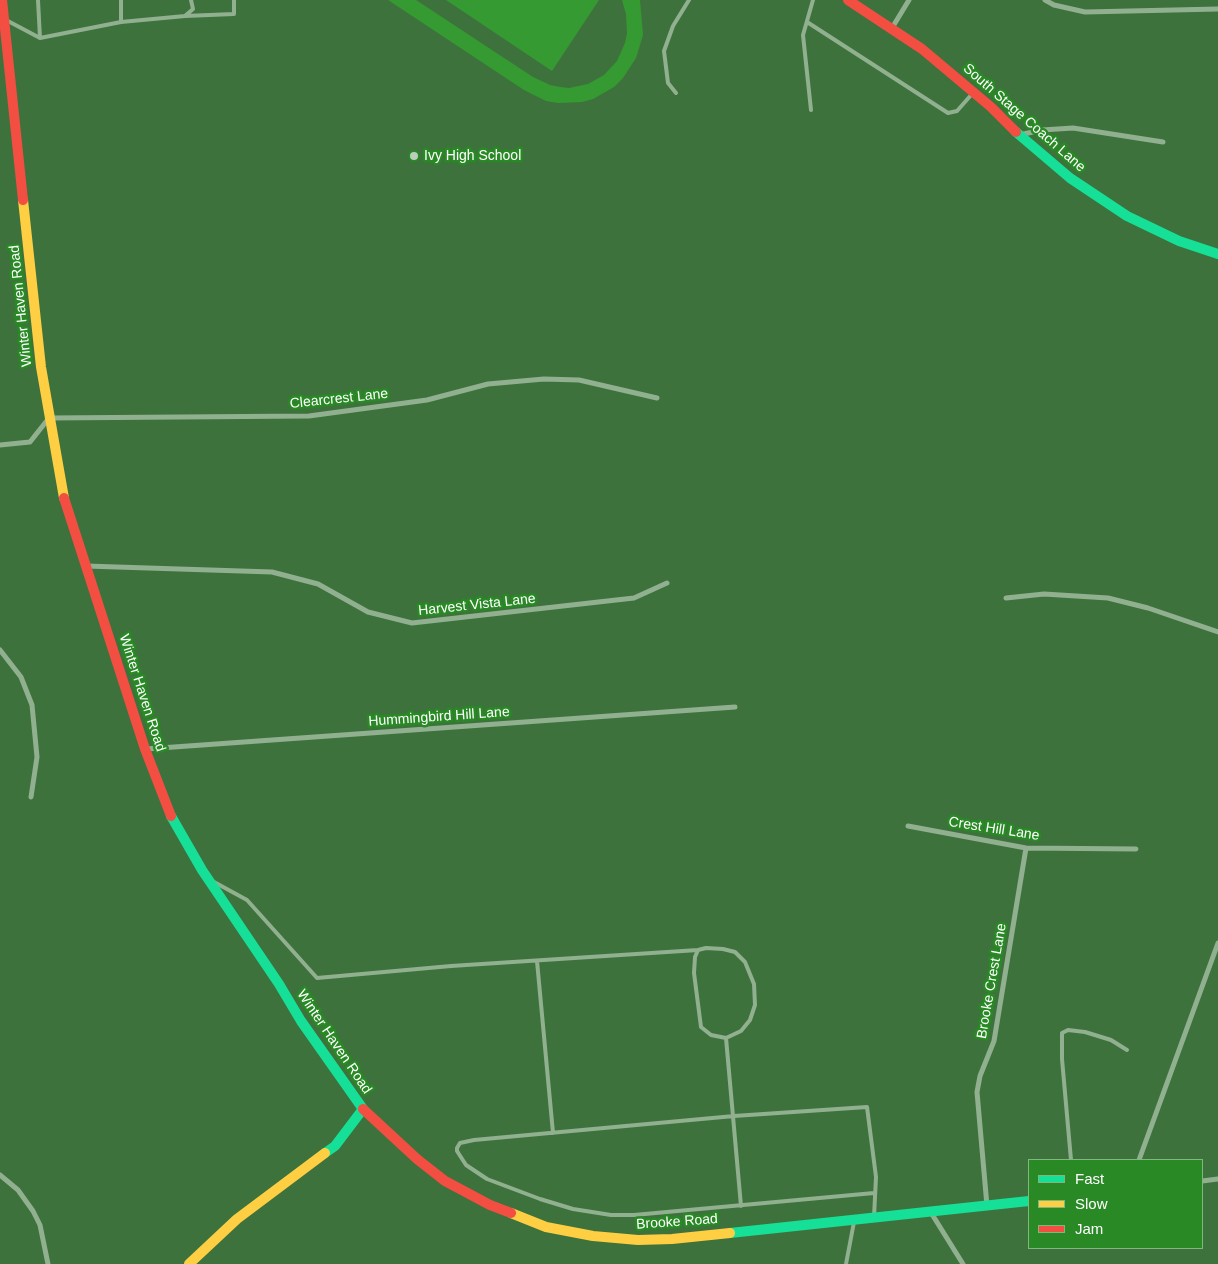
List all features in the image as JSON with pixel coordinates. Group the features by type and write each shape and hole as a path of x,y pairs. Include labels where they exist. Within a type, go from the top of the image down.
{"street":[{"name":"Winter Haven Road","path":"2,0 42,367 64,499 145,749 169,812 208,879 279,984 301,1021 363,1108 335,1146 237,1219 189,1264"},
{"name":"South Stage Coach Lane","path":"848,0 922,49 974,92 1019,135 1070,178 1127,216 1179,241 1218,254"},
{"path":"892,28 909,0"},
{"path":"1045,0 1085,12 1218,9"},
{"path":"1019,135 1042,130 1073,128 1164,142"},
{"name":"Clearcrest Lane","path":"49,418 309,416 427,400 488,384 544,379 579,380 657,398"},
{"path":"0,445 30,442 49,418"},
{"name":"Harvest Vista Lane","path":"86,566 272,572 318,584 368,612 412,623 634,598 667,583"},
{"path":"1006,598 1044,594 1108,598 1148,608 1218,632"},
{"path":"0,650 21,677 32,705 37,757 31,797"},
{"name":"Hummingbird Hill Lane","path":"145,749 736,707"},
{"name":"Crest Hill Lane","path":"908,826 1026,848 1136,849"},
{"name":"Brooke Crest Lane","path":"987,1206 977,1092 980,1076 994,1041 1026,848"},
{"path":"1139,1159 1218,943"},
{"name":"Brooke Road","path":"363,1108 417,1159 446,1181 490,1204 546,1226 593,1236 638,1240 672,1239 874,1218 930,1210 1028,1201"},
{"path":"0,1175 18,1190 34,1211 40,1225 48,1264"},
{"path":"1203,1181 1218,1179"},
{"path":"930,1210 963,1264"}],"lane":[{"path":"38,0 40,38"},
{"path":"121,0 121,22"},
{"path":"185,16 193,8 191,0"},
{"path":"4,19 40,38 121,22 234,14 234,0"},
{"path":"676,93 668,83 664,51 673,26 689,0"},
{"path":"811,110 803,35 813,0"},
{"path":"807,22 948,113 957,111 974,92"},
{"path":"208,879 247,900 317,978 706,948 735,952 745,962 754,984 755,1005 750,1020 741,1031 726,1038 711,1035 701,1027 694,973 695,957 698,950"},
{"path":"537,961 553,1133"},
{"path":"1071,1159 1062,1059 1062,1034 1068,1030 1085,1032 1111,1040 1127,1050"},
{"path":"726,1038 741,1206"},
{"path":"874,1193 634,1216 611,1215 573,1209 540,1199 488,1179 466,1165 457,1148 460,1143 474,1140 734,1116 867,1107 876,1177 874,1218"},
{"path":"846,1264 854,1220"}],"green space":[{"path":"388,0 416,0 533,77 550,85 560,87 569,88 588,84 604,75 617,61 627,33 626,14 622,0 640,0 643,35 636,58 623,78 614,87 593,99 582,102 558,103 546,101 524,90"},
{"path":"446,0 599,0 552,71"}],"traffic: fast":[{"path":"1016,132 1070,178 1127,216 1179,241 1218,254"},
{"path":"171,816 202,870 279,984 301,1021 363,1109 335,1146 325,1153"},
{"path":"730,1233 1028,1201"}],"traffic: slow":[{"path":"23,200 41,367 64,498"},
{"path":"189,1264 237,1219 325,1153"},
{"path":"511,1213 546,1227 593,1236 638,1240 672,1239 730,1233"}],"traffic: jam":[{"path":"2,0 23,200"},
{"path":"848,0 922,49 991,107 1016,132"},
{"path":"64,498 145,749 171,816"},
{"path":"363,1109 417,1159 445,1181 490,1205 511,1213"}],"place":[{"name":"Ivy High School","path":"414,156"}]}
